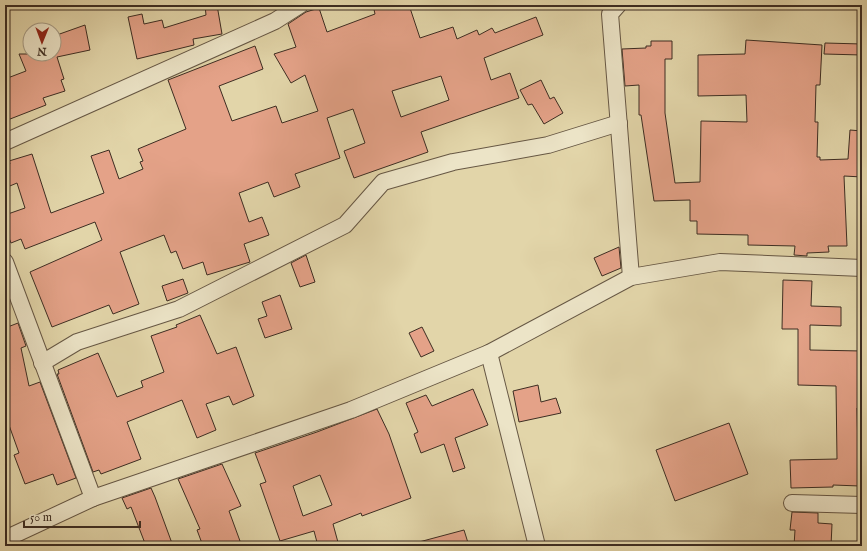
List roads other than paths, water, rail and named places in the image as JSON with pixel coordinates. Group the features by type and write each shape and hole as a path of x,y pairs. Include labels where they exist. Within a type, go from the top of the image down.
{"street":[{"path":"5,142 275,20 300,5"},
{"path":"618,5 610,14 631,277"},
{"path":"42,363 77,342 178,309 345,225 382,182 453,162 548,144 619,123"},
{"path":"5,262 10,291 42,363 92,498"},
{"path":"5,539 92,498 351,410 489,353 631,277 720,262 862,268"},
{"path":"489,353 537,546"},
{"path":"792,504 862,505"}]}
